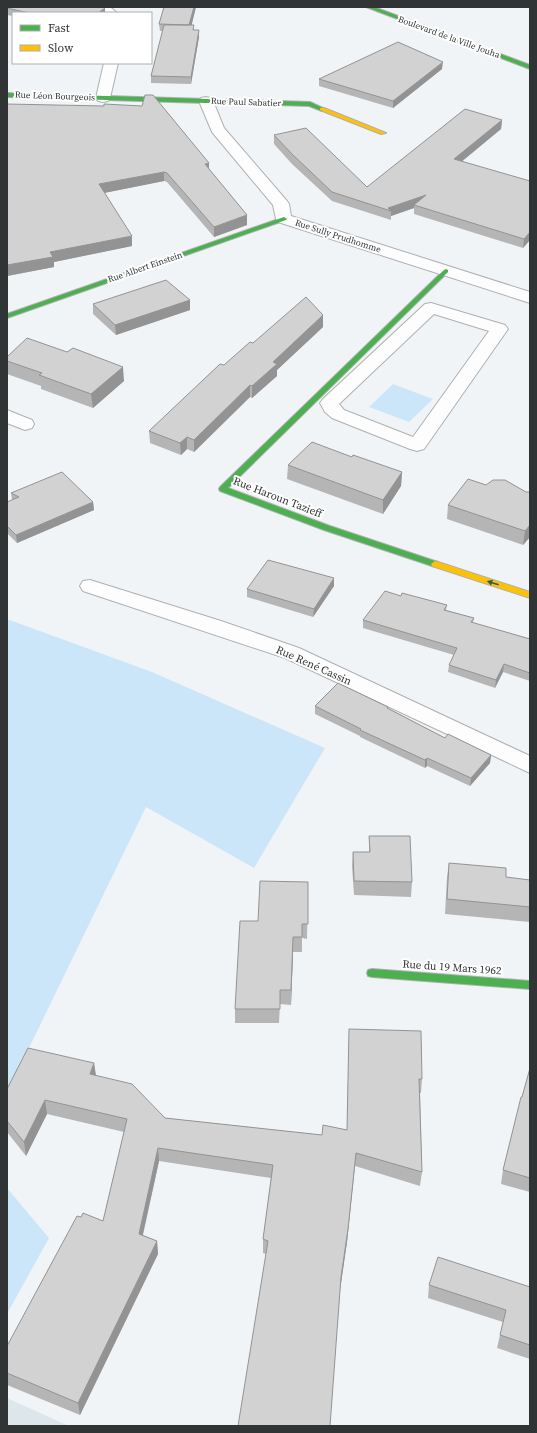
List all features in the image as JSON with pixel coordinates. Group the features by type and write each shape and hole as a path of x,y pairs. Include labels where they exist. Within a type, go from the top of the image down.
{"street":[{"path":"99,7 109,12"},
{"name":"Boulevard de la Ville Jouha","path":"369,7 530,67"},
{"name":"Boulevard de la Ville Jouha","path":"387,7 530,60"},
{"path":"103,98 111,64"},
{"name":"Rue Léon Bourgeois","path":"7,95 103,98"},
{"name":"Rue Paul Sabatier","path":"103,98 310,104 383,133"},
{"name":"Rue Sully Prudhomme","path":"206,101 217,129 281,204 284,219 530,298"},
{"name":"Rue Albert Einstein","path":"7,316 284,219"},
{"name":"Rue Haroun Tazieff","path":"446,271 223,489 327,528 530,595"},
{"path":"431,308 499,329 417,445 338,414 331,408 329,403 431,308"},
{"path":"7,416 25,424"},
{"name":"Rue du 19 Mars 1962","path":"372,973 530,985"}],"lane":[{"name":"Rue René Cassin","path":"90,586 292,653 530,765"}],"shaded area":[{"path":"393,384 433,399 409,422 369,407"},
{"path":"7,619 152,672 325,748 254,868 146,807 29,1048 7,1090"},
{"path":"7,1188 49,1238 7,1314"},
{"path":"7,1398 69,1426 7,1426"}],"building":[{"path":"164,7 194,7 189,25 159,24"},
{"path":"7,8 105,8 99,12 25,12"},
{"path":"164,25 194,25 193,30 199,30 191,77 151,76"},
{"path":"398,42 443,62 393,101 319,79"},
{"path":"145,95 153,95 209,163 205,164 247,215 214,227 167,173 164,172 99,184 132,236 50,252 53,257 7,265 7,104 104,106 104,104 142,106"},
{"path":"465,109 502,120 454,159 530,181 530,232 524,239 414,205 426,195 388,208 391,211 332,192 274,135 306,128 367,187"},
{"path":"166,280 190,300 115,325 93,304"},
{"path":"306,297 323,315 273,362 277,364 252,386 250,385 194,440 187,437 180,443 149,431 220,364 224,365 250,342 253,343"},
{"path":"27,338 67,352 73,348 123,367 91,394 39,375 42,373 7,361 7,357"},
{"path":"312,442 352,457 353,455 402,472 383,500 288,465"},
{"path":"62,472 93,502 16,535 7,526 7,502 19,497 11,493"},
{"path":"468,479 486,485 493,480 505,480 526,492 530,492 530,525 525,531 448,505"},
{"path":"268,560 334,578 314,609 247,589"},
{"path":"385,591 401,596 402,593 447,605 444,610 474,618 471,622 530,639 530,673 504,664 496,680 449,665 457,648 363,620"},
{"path":"338,683 388,707 387,708 445,738 448,734 491,755 471,778 427,758 425,760 360,730 361,729 315,706"},
{"path":"369,836 410,836 412,882 354,881 353,852 370,852"},
{"path":"449,863 506,868 506,877 530,880 530,907 447,899"},
{"path":"260,881 308,882 308,924 302,924 302,937 293,937 291,990 280,990 280,1009 235,1009 240,921 258,921"},
{"path":"349,1029 421,1031 422,1079 419,1079 422,1172 356,1153 341,1277 330,1426 238,1426 268,1241 263,1239 273,1165 158,1148 139,1234 157,1241 78,1403 7,1373 7,1346 77,1216 81,1217 83,1213 103,1221 127,1119 45,1100 24,1142 7,1121 7,1089 28,1048 94,1063 90,1074 132,1084 165,1118 322,1135 323,1125 347,1130"},
{"path":"530,1068 530,1178 503,1170 521,1097"},
{"path":"438,1257 530,1287 530,1345 500,1335 506,1310 429,1285"}],"traffic: fast":[{"path":"369,7 530,67"},
{"path":"7,95 310,104 322,109"},
{"path":"7,316 284,219"},
{"path":"435,564 327,528 223,489 446,271"},
{"path":"372,973 530,985"}],"traffic: slow":[{"path":"322,109 383,133"},
{"path":"435,564 530,595"}]}
